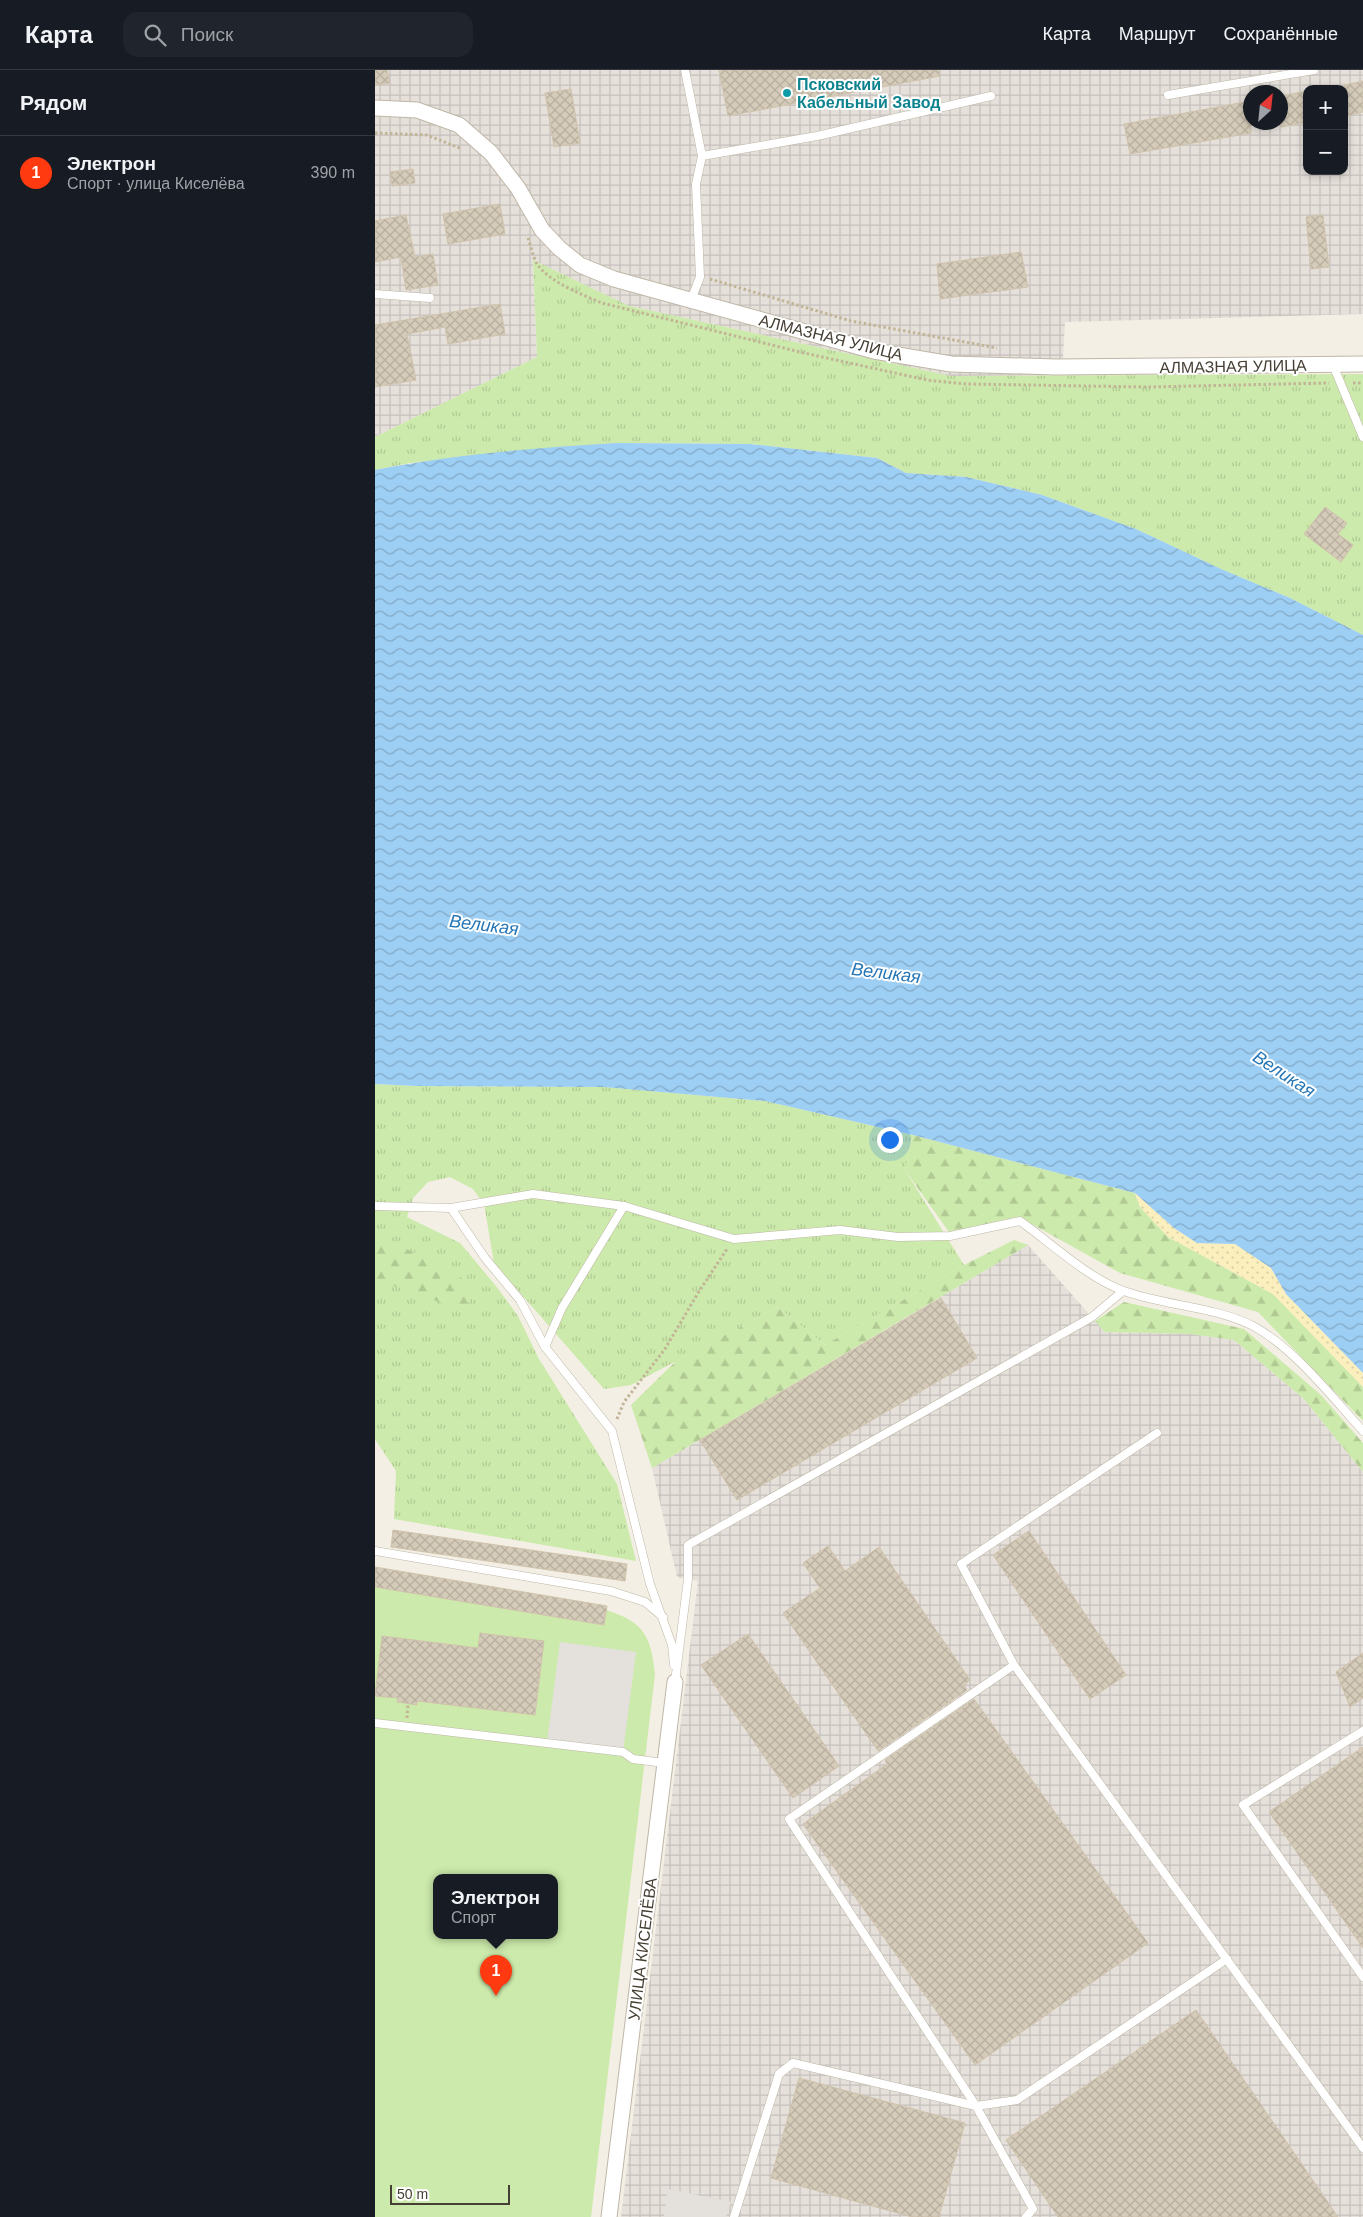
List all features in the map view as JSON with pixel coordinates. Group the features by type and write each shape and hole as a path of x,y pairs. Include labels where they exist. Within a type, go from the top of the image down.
{"street":[{"name":"АЛМАЗНАЯ УЛИЦА","path":"375,108 417,110 459,125 491,152 518,188 542,230 579,265 614,279 874,351 951,364 1056,367 1363,364"},
{"name":"УЛИЦА КИСЕЛЁВА","path":"609,2217 675,1682"}],"lane":[{"path":"685,70 702,156 696,184 700,277 691,300"},
{"path":"1168,94 1314,70"},
{"path":"702,156 817,136 991,96"},
{"path":"375,294 431,298"},
{"path":"1333,365 1363,437"},
{"path":"375,1206 451,1208 533,1194 623,1206 734,1239 840,1230 898,1237 950,1236 1020,1221 1067,1257 1101,1280 1123,1291 1209,1311 1252,1326 1289,1353 1363,1431"},
{"path":"545,1347 562,1308 623,1206"},
{"path":"451,1208 485,1258 520,1300 545,1347 612,1431 650,1584 664,1618 672,1645 675,1682"},
{"path":"675,1682 688,1579 688,1546 1092,1317 1123,1291"},
{"path":"1157,1433 961,1564 1014,1665 1363,2148"},
{"path":"375,1552 611,1592 645,1602 664,1618"},
{"path":"1014,1665 789,1819 977,2106 1033,2209 1026,2217"},
{"path":"375,1723 623,1752 633,1759 664,1763"},
{"path":"1363,1731 1243,1805 1363,1977"},
{"path":"734,2217 779,2074 793,2063 977,2106 1017,2100 1227,1959"}],"path":[{"path":"375,133 427,135 469,154"},
{"path":"527,235 537,264 547,275 602,303 804,353 927,380 967,384 1148,388 1335,383"},
{"path":"700,277 851,321 988,348 1005,349"},
{"path":"1345,383 1363,383"},
{"path":"612,1431 624,1402 665,1349 698,1293 734,1239"}],"shaded area":[{"path":"375,70 1363,70 1363,314 1065,322 1062,375 951,376 629,306 533,260 537,357 375,437"},
{"path":"1028,1245 1105,1332 1190,1334 1234,1340 1304,1399 1363,1472 1363,2217 621,2217 698,1581 677,1577 652,1468"},
{"path":"560,1642 636,1652 623,1752 547,1742"},
{"path":"668,2189 731,2202 726,2217 664,2217"}],"green space":[{"path":"533,260 629,306 951,376 1363,374 1363,635 1290,598 1221,569 1136,529 1042,495 966,477 906,473 877,458 750,444 616,443 410,463 375,470 375,437 537,357"},
{"path":"375,1084 605,1087 765,1101 913,1135 905,1170 964,1265 825,1345 778,1307 631,1385 604,1389 494,1263 484,1204 473,1189 450,1177 428,1182 413,1198 407,1217 460,1243 518,1316 539,1359 617,1484 636,1561 394,1519 396,1471 375,1439"},
{"path":"913,1135 1135,1193 1140,1207 1168,1237 1273,1294 1363,1387 1363,1421 1258,1312 1120,1273 1019,1217 949,1232 905,1170"},
{"path":"375,1234 453,1271 467,1283 472,1298 462,1310 454,1309 405,1287 389,1286 375,1300"},
{"path":"1014,1240 1028,1245 652,1468 631,1405 676,1361 778,1307 825,1345 964,1265"},
{"path":"1124,1302 1244,1329 1321,1395 1363,1443 1363,1472 1304,1399 1234,1340 1190,1334 1105,1332 1095,1321"},
{"path":"375,1587 603,1625 606,1610 629,1620 643,1632 648,1640 655,1674 591,2217 375,2217"}],"sand":[{"path":"1135,1193 1174,1228 1197,1243 1235,1244 1272,1268 1286,1294 1363,1373 1363,1387 1273,1294 1168,1237 1140,1207"}],"water":[{"name":"Великая","path":"616,443 750,444 877,458 906,473 966,477 1042,495 1136,529 1221,569 1290,598 1363,635 1363,1373 1286,1294 1271,1268 1235,1244 1197,1243 1174,1228 1135,1193 913,1135 765,1101 604,1087 375,1084 375,470 495,452"}],"building":[{"path":"375,70 387,70 390,83 375,85"},
{"name":"Псковский Кабельный Завод","path":"719,70 939,70 940,76 728,116"},
{"path":"1363,81 1363,112 1348,115 1348,85 1344,85"},
{"path":"571,89 580,143 554,147 545,93"},
{"path":"1303,92 1303,123 1288,126 1288,95"},
{"path":"1243,102 1243,130 1251,130 1251,133 1130,154 1124,124"},
{"path":"413,169 415,183 392,186 390,172"},
{"path":"500,204 505,234 448,244 443,214"},
{"path":"406,215 415,257 433,254 438,285 406,290 401,257 375,262 375,221"},
{"path":"1323,215 1329,267 1311,269 1306,217"},
{"path":"1021,252 1028,287 940,299 937,264"},
{"path":"500,304 505,334 448,344 445,327 407,334 416,380 375,387 375,325"},
{"path":"1325,507 1347,523 1338,534 1353,545 1341,562 1304,534"},
{"path":"941,1298 977,1358 737,1500 700,1440"},
{"path":"393,1530 627,1564 625,1581 391,1547"},
{"path":"1029,1531 1126,1675 1090,1699 993,1555"},
{"path":"828,1546 845,1571 879,1547 970,1680 964,1685 967,1690 878,1751 783,1613 820,1588 803,1563"},
{"path":"375,1567 607,1606 604,1625 375,1587"},
{"path":"480,1633 544,1641 535,1715 417,1701 417,1705 397,1702 398,1698 375,1696 382,1636 478,1648"},
{"path":"748,1634 839,1766 793,1798 701,1665"},
{"path":"1363,1653 1363,1698 1350,1707 1336,1672"},
{"path":"974,1699 1148,1943 975,2065 803,1824 887,1764 885,1760"},
{"path":"1363,1747 1363,1948 1269,1812"},
{"path":"1196,2010 1338,2217 1058,2217 1006,2140"},
{"path":"799,2078 965,2123 939,2217 912,2217 771,2178"}],"place":[{"name":"Псковский Кабельный Завод","path":"787,93"},
{"name":"Электрон","path":"496,1996"}]}
